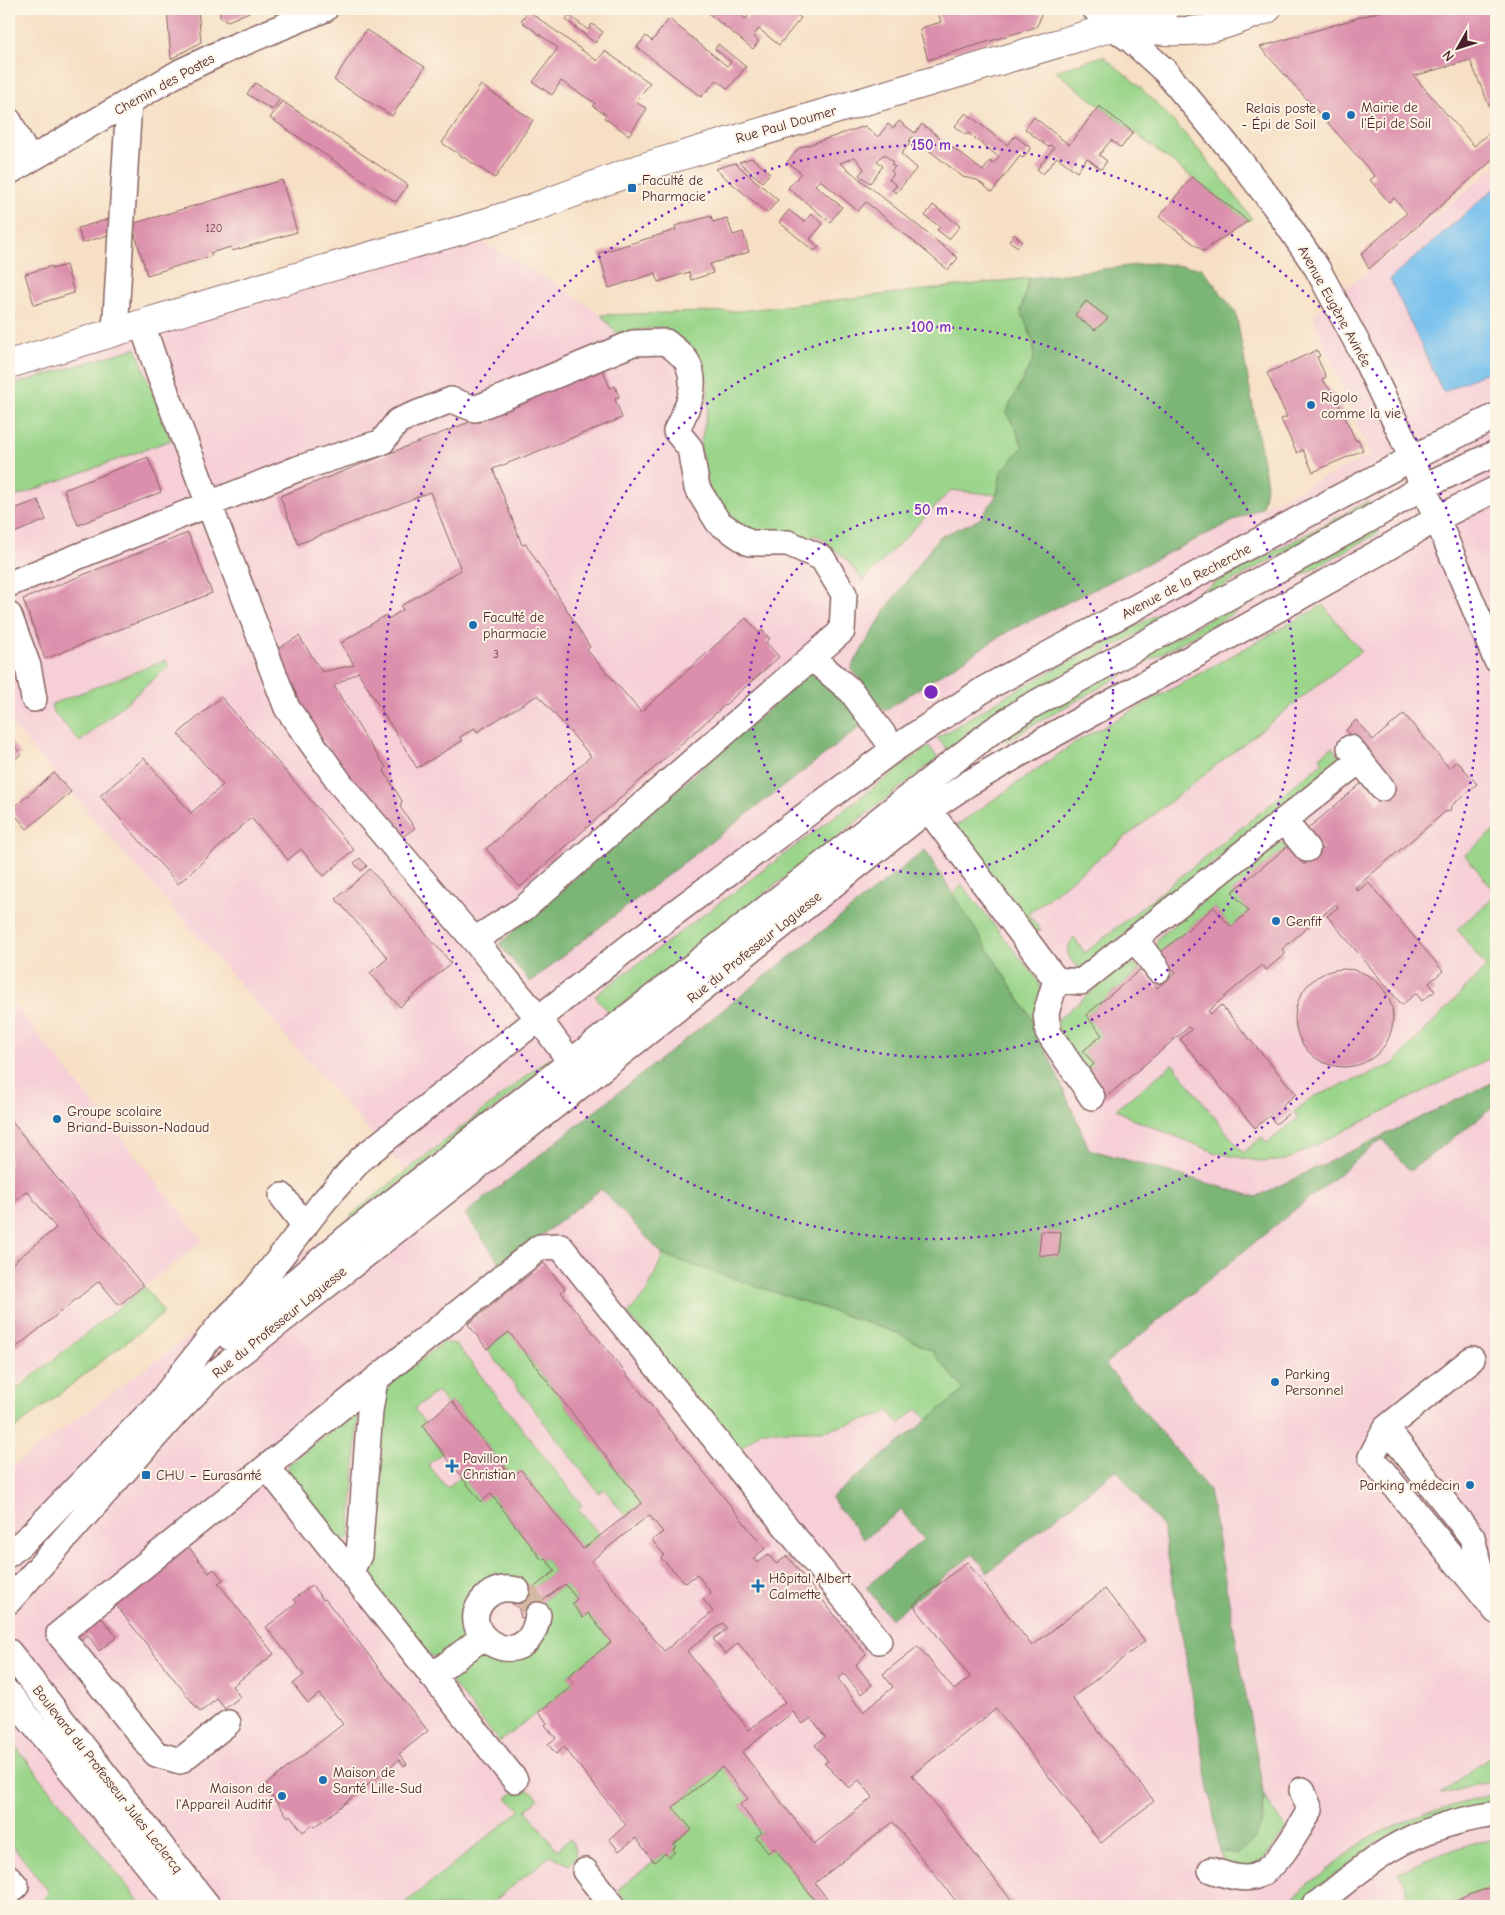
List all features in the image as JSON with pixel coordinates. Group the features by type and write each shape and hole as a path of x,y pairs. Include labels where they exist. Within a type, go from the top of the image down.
{"main road":[{"name":"Rue Paul Doumer","path":"9,364 462,230 543,204 646,166 1104,18 1165,9"},
{"name":"Rue Paul Doumer","path":"1104,18 1166,32 1201,30 1239,20 1267,9"}],"street":[{"name":"Chemin des Postes","path":"19,166 180,72 325,9"},
{"name":"Avenue Eugène Avinée","path":"1104,18 1166,71 1279,211 1317,268 1362,352 1412,458 1496,659"},
{"path":"115,332 129,102"},
{"path":"9,121 19,166"},
{"path":"142,324 158,372 210,505 252,621 287,708 343,787 474,940 539,1019 578,1072"},
{"path":"9,584 297,469 382,442 398,421 452,400 475,409 633,343 666,342 688,363 693,384 689,405 676,431 690,448 697,488 718,522 749,542 788,543 822,558 844,594 842,631 523,909 474,940"},
{"name":"Avenue de la Recherche","path":"888,753 1019,670 1301,520 1412,458 1496,416"},
{"path":"160,1402 186,1375 319,1261 578,1072 1009,719 1424,486 1496,453"},
{"path":"1382,788 1355,754 1284,821 1081,982 1056,980 926,811 986,774 1438,518 1496,489"},
{"path":"9,614 28,666 34,699"},
{"path":"812,658 851,691 888,753"},
{"name":"Rue du Professeur Laguesse","path":"9,1554 27,1539 160,1402 219,1326 254,1291 362,1158 629,947 888,753"},
{"name":"Rue du Professeur Laguesse","path":"9,1601 182,1406 214,1374 578,1072 926,811"},
{"path":"1284,821 1307,850"},
{"path":"1135,939 1158,970"},
{"path":"1056,980 1046,1013 1048,1032 1092,1097"},
{"path":"282,1196 305,1226"},
{"path":"228,1723 180,1760 156,1754 60,1634 540,1247 560,1246 734,1464 879,1641"},
{"path":"244,1349 319,1261"},
{"path":"1472,1359 1386,1428 1371,1457 1491,1604"},
{"path":"351,1571 359,1555 374,1380"},
{"path":"1386,1428 1472,1537 1491,1604"},
{"path":"267,1468 516,1780"},
{"path":"518,1590 511,1588 500,1589 483,1599 478,1608 476,1618 478,1628 483,1637 490,1644 499,1648 509,1649 518,1646 527,1641 533,1634 538,1615"},
{"path":"432,1676 483,1637"},
{"name":"Boulevard du Professeur Jules Leclercq","path":"9,1652 208,1906"},
{"name":"Boulevard du Professeur Jules Leclercq","path":"9,1694 180,1906"},
{"path":"1211,1870 1229,1876 1256,1876 1268,1868 1287,1849 1310,1810 1302,1790"},
{"path":"1314,1906 1376,1858 1406,1841 1454,1823 1496,1814"},
{"path":"585,1871 613,1906"},
{"path":"9,1878 16,1886 9,1892"}],"shaded area":[{"path":"1496,166 1496,1906 9,1906 9,1469 408,1175 9,722 9,364 462,230 565,290 601,315 739,311 1154,263 1202,268 1236,313 1267,484 1262,507 1370,456 1313,316"},
{"name":"Groupe scolaire Briand-Buisson-Nadaud","path":"9,998 203,1241 9,1393"}],"green space":[{"path":"1103,56 1138,85 1177,125 1216,171 1252,219 1248,221 1055,71"},
{"path":"1154,263 1202,268 1236,313 1267,484 1262,507 1007,632 884,711 851,668 886,609 939,537 980,519 997,495 1001,472 1023,447 1006,412 1034,358 1034,345 1021,310 1029,278"},
{"path":"1029,278 1021,310 1034,345 1034,358 1006,412 1023,447 1001,472 997,495 951,490 863,581 847,560 819,536 794,537 748,531 725,513 709,488 700,446 708,408 708,380 694,350 662,327 616,333 601,315 739,311"},
{"path":"136,348 171,440 9,499 9,386"},
{"path":"1368,501 1370,505 1020,699 988,718 948,750 937,738 1007,695"},
{"path":"1376,528 1380,532 1033,725 1008,742 1004,736 1036,714"},
{"path":"1323,605 1361,651 1028,914 1041,930 1036,932 1026,931 953,828 1076,742"},
{"path":"166,660 168,667 80,742 51,709 52,704"},
{"path":"815,669 867,722 530,982 499,944"},
{"path":"929,746 938,758 610,1014 595,996"},
{"path":"1332,747 1341,759 1082,969 1074,963 1069,955 1068,947 1074,938 1085,953 1323,762 1320,757"},
{"path":"1496,829 1496,893 1465,855"},
{"path":"1280,843 1288,846 1233,892 1249,911 1231,927 1214,907 1159,954 1156,945 1160,936 1273,845"},
{"path":"925,850 1034,1022 1089,1149 1256,1197 1496,1081 1496,1105 1410,1171 1382,1139 1105,1364 1209,1490 1264,1796 1263,1815 1259,1828 1252,1840 1239,1854 1220,1851 1163,1528 1116,1469 988,1572 973,1554 891,1619 866,1587 924,1539 901,1510 864,1539 831,1498 964,1390 933,1352 898,1333 663,1255 601,1189 502,1266 465,1214"},
{"path":"962,885 1038,980 1042,991 1034,1022 953,895"},
{"path":"1496,896 1496,1055 1286,1160 1263,1162 1217,1153 1130,1118 1116,1109 1173,1064 1243,1153 1262,1137 1267,1143 1298,1118 1294,1112 1313,1097 1392,1065 1486,967 1457,929"},
{"path":"1125,964 1133,964 1141,969 1086,1015 1102,1035 1083,1051 1094,1064 1084,1073 1058,1034 1058,1019"},
{"path":"550,1057 554,1061 354,1220 351,1215"},
{"path":"663,1255 898,1333 933,1352 964,1390 927,1420 917,1409 899,1424 888,1410 883,1415 824,1431 761,1431 738,1451 628,1314 648,1290"},
{"path":"145,1287 164,1313 9,1433 9,1395"},
{"path":"509,1332 642,1503 626,1516 604,1489 599,1493 487,1349"},
{"path":"443,1342 456,1344 582,1505 578,1508 600,1536 583,1549 521,1470 512,1477 452,1401 447,1405 437,1391 414,1409 425,1423 422,1426 443,1453 428,1464 447,1488 461,1476 491,1494 542,1560 545,1558 555,1571 532,1589 521,1583 505,1580 469,1632 443,1657 431,1656 373,1584 368,1573 386,1391 391,1384"},
{"path":"354,1415 358,1419 350,1537 344,1542 339,1542 288,1477 287,1471 289,1464 348,1417"},
{"path":"565,1584 577,1599 572,1604 583,1618 588,1613 611,1642 568,1676 574,1684 499,1742 450,1680 449,1671 472,1653 500,1653 544,1614 542,1601"},
{"path":"9,1738 143,1906 38,1906 49,1892 9,1841"},
{"path":"1496,1751 1496,1782 1479,1784 1440,1795"},
{"path":"722,1767 748,1799 740,1805 762,1833 757,1838 768,1852 774,1848 819,1906 630,1906 617,1890 665,1853 675,1852 673,1849 676,1846 674,1844 691,1830 673,1807"},
{"path":"525,1789 533,1792 539,1799 526,1810 557,1850 570,1839 572,1842 576,1856 569,1865 551,1855 488,1906 401,1906 521,1810 507,1798 517,1790"},
{"path":"1490,1795 1492,1803 1423,1823 1376,1843 1295,1906 1282,1906 1367,1839 1426,1813"},
{"path":"1264,1796 1287,1829 1262,1861 1242,1870 1222,1864 1220,1851 1239,1854 1263,1823"},
{"path":"1496,1839 1496,1886 1468,1895 1448,1906 1400,1906 1407,1898 1405,1886 1398,1873 1445,1852"}],"water":[{"path":"1496,187 1496,368 1443,392 1390,279"}],"building":[{"path":"167,9 198,9 201,42 171,59"},
{"path":"220,9 256,9 228,21 220,17"},
{"path":"703,9 733,9 746,19 754,9 790,9 801,18 779,45 759,29 753,36 759,41 753,49"},
{"path":"937,9 1039,9 1041,14 1036,27 928,60 920,31 921,28 941,22"},
{"path":"1388,9 1496,9 1496,122 1470,60 1414,76 1474,146 1496,127 1496,157 1369,269 1361,254 1407,213 1394,198 1389,202 1370,180 1375,176 1260,47"},
{"path":"528,11 597,61 605,51 650,83 636,102 647,109 629,135 604,118 606,115 593,106 595,103 561,81 552,95 533,82 558,48 521,21"},
{"path":"569,15 588,30 592,24 603,32 595,43 566,20"},
{"path":"669,19 727,66 731,62 715,49 718,44 746,67 728,89 717,80 701,97 637,47 646,36 652,41"},
{"path":"366,30 425,67 392,116 334,80"},
{"path":"255,83 280,99 272,110 247,94"},
{"path":"481,85 533,120 495,178 442,143"},
{"path":"282,101 408,185 396,202 270,118"},
{"path":"1099,106 1133,132 1121,148 1111,140 1099,155 1107,161 1101,169 1087,158 1077,172 1057,157 1043,174 1037,169 1054,148 1050,145 1048,147 1025,129 1034,117 1069,145"},
{"path":"966,113 1007,145 1015,136 1031,148 1023,158 1020,156 992,192 977,180 963,177 912,137 909,141 911,142 901,154 917,168 896,193 892,190 897,186 889,179 894,174 891,171 895,167 891,164 893,162 884,154 877,161 883,166 870,183 859,175 864,169 855,157 840,163 958,258 948,270 866,202 858,211 820,180 815,185 842,207 830,222 788,188 801,173 787,162 799,148 865,126 878,137 888,124 893,128 899,121 915,133 922,124 983,171 990,161 993,164 999,157 968,133 966,135 955,126"},
{"path":"752,158 770,173 762,182 739,162"},
{"path":"735,163 778,200 767,213 715,169"},
{"path":"1192,177 1248,221 1203,251 1159,217"},
{"path":"282,180 297,232 232,251 231,247 210,253 212,256 147,275 132,224"},
{"path":"933,205 960,226 949,239 937,230 940,227 925,216"},
{"path":"789,210 804,222 811,214 823,224 810,239 819,247 814,251 779,222"},
{"path":"711,216 713,222 727,218 733,235 743,232 749,252 710,264 713,273 691,280 689,272 658,282 656,273 609,288 599,253 676,230 675,226"},
{"path":"109,219 108,235 82,243 78,228"},
{"path":"1014,234 1022,241 1018,247 1009,241"},
{"path":"66,265 74,293 34,305 25,274 52,266 52,269"},
{"path":"1086,301 1108,318 1095,330 1075,315"},
{"name":"Rigolo comme la vie","path":"1317,350 1320,356 1317,357 1326,377 1322,380 1334,394 1356,441 1358,440 1363,450 1313,472 1303,450 1297,453 1281,419 1287,417 1267,373"},
{"name":"Faculté de pharmacie","path":"603,370 610,388 615,386 619,397 615,399 622,418 493,469 522,545 526,544 590,647 587,650 641,712 746,618 759,633 762,630 770,639 766,642 779,657 520,887 486,849 591,756 538,695 477,732 475,728 460,737 462,741 417,768 358,672 334,686 368,742 386,767 384,771 402,801 400,807 415,828 397,841 300,709 276,650 299,636 322,672 354,665 341,643 386,615 388,619 403,610 401,606 461,570 430,492 298,544 280,496"},
{"path":"148,457 161,492 78,525 64,490"},
{"path":"38,500 46,520 9,535 9,511"},
{"path":"188,533 212,593 45,659 23,599"},
{"path":"221,697 354,850 324,876 301,849 288,860 251,818 178,884 100,796 144,758 191,813 223,785 178,734"},
{"name":"Genfit","path":"1404,714 1449,768 1457,761 1477,784 1451,806 1450,811 1445,812 1355,888 1358,891 1368,882 1443,971 1429,983 1435,991 1422,1001 1416,993 1402,1005 1327,916 1338,907 1336,904 1282,949 1285,954 1266,970 1262,965 1208,1011 1211,1014 1221,1005 1296,1094 1282,1105 1289,1113 1276,1124 1269,1116 1255,1128 1180,1039 1191,1030 1189,1027 1105,1098 1084,1073 1094,1064 1083,1051 1102,1035 1086,1015 1141,969 1157,988 1176,973 1159,954 1214,907 1231,927 1249,911 1232,892 1288,846 1304,865 1323,849 1306,830 1362,783 1378,803 1395,789 1346,730 1356,720 1373,740"},
{"path":"9,740 21,754 9,765"},
{"path":"54,773 71,792 27,829 11,810"},
{"path":"360,858 367,866 361,871 354,863"},
{"path":"370,869 451,963 400,1007 370,973 388,958 336,899"},
{"path":"1344,969 1363,973 1379,983 1389,999 1393,1018 1389,1037 1379,1053 1363,1063 1344,1067 1325,1063 1309,1053 1299,1037 1295,1018 1299,999 1309,983 1325,973"},
{"path":"9,1118 143,1286 119,1305 99,1281 9,1353 9,1266 56,1228 27,1191 9,1205"},
{"path":"1041,1231 1061,1232 1059,1256 1039,1255"},
{"name":"Hôpital Albert Calmette","path":"544,1263 565,1289 561,1292 765,1549 753,1558 757,1563 768,1554 776,1564 787,1556 866,1654 856,1665 872,1685 861,1694 844,1674 838,1679 863,1712 893,1687 883,1674 918,1646 954,1690 970,1677 913,1605 967,1562 1032,1646 1105,1589 1145,1641 1072,1698 1154,1801 1101,1843 996,1709 912,1775 1016,1906 960,1906 893,1822 815,1883 833,1906 819,1906 774,1848 768,1853 756,1837 762,1833 740,1805 748,1799 722,1767 673,1807 692,1830 674,1844 676,1846 673,1849 675,1852 669,1857 665,1853 654,1862 636,1838 619,1851 609,1839 626,1825 564,1747 556,1754 548,1744 556,1738 545,1725 547,1723 539,1712 574,1684 568,1676 611,1642 588,1613 583,1618 572,1604 577,1599 565,1584 542,1601 544,1614 521,1618 519,1608 511,1603 521,1583 532,1589 555,1571 545,1558 542,1560 491,1494 481,1502 422,1426 452,1401 512,1477 521,1470 583,1549 642,1503 509,1332 487,1349 468,1324","holes":["649,1515 663,1532 652,1540 664,1555 661,1558 686,1583 697,1574 711,1593 703,1599 713,1612 664,1651 591,1561","723,1623 727,1629 713,1639 725,1654 738,1643 785,1702 749,1730 687,1651","793,1712 803,1724 811,1718 825,1737 815,1745 828,1761 824,1763 849,1788 859,1780 873,1797 814,1844 742,1752"]},
{"path":"188,1546 209,1573 214,1569 223,1580 218,1583 274,1654 232,1686 240,1697 225,1709 217,1699 200,1712 115,1604"},
{"path":"312,1585 428,1731 399,1754 407,1764 404,1766 399,1760 315,1827 313,1825 303,1832 290,1815 288,1817 264,1786 343,1724 319,1694 308,1703 293,1684 304,1675 266,1627 297,1603 294,1599"},
{"path":"100,1616 117,1637 99,1651 88,1635 82,1640 77,1634"},
{"path":"1496,1886 1496,1906 1448,1906 1468,1895"}],"tunnel":[{"path":"517,1590 528,1597 538,1615"}],"place":[{"name":"Mairie de l'Épi de Soil","path":"1351,115"},
{"name":"Relais poste - Épi de Soil","path":"1326,116"},
{"name":"Faculté de Pharmacie","path":"632,188"},
{"name":"Rigolo comme la vie","path":"1311,405"},
{"name":"Faculté de pharmacie","path":"473,625"},
{"name":"Genfit","path":"1276,921"},
{"name":"Groupe scolaire Briand-Buisson-Nadaud","path":"57,1119"},
{"name":"Parking Personnel","path":"1275,1382"},
{"name":"Pavillon Christian","path":"452,1466"},
{"name":"CHU – Eurasanté","path":"146,1475"},
{"name":"Parking médecin","path":"1470,1485"},
{"name":"Hôpital Albert Calmette","path":"758,1586"},
{"name":"Maison de Santé Lille-Sud","path":"323,1780"},
{"name":"Maison de l'Appareil Auditif","path":"282,1796"}]}
